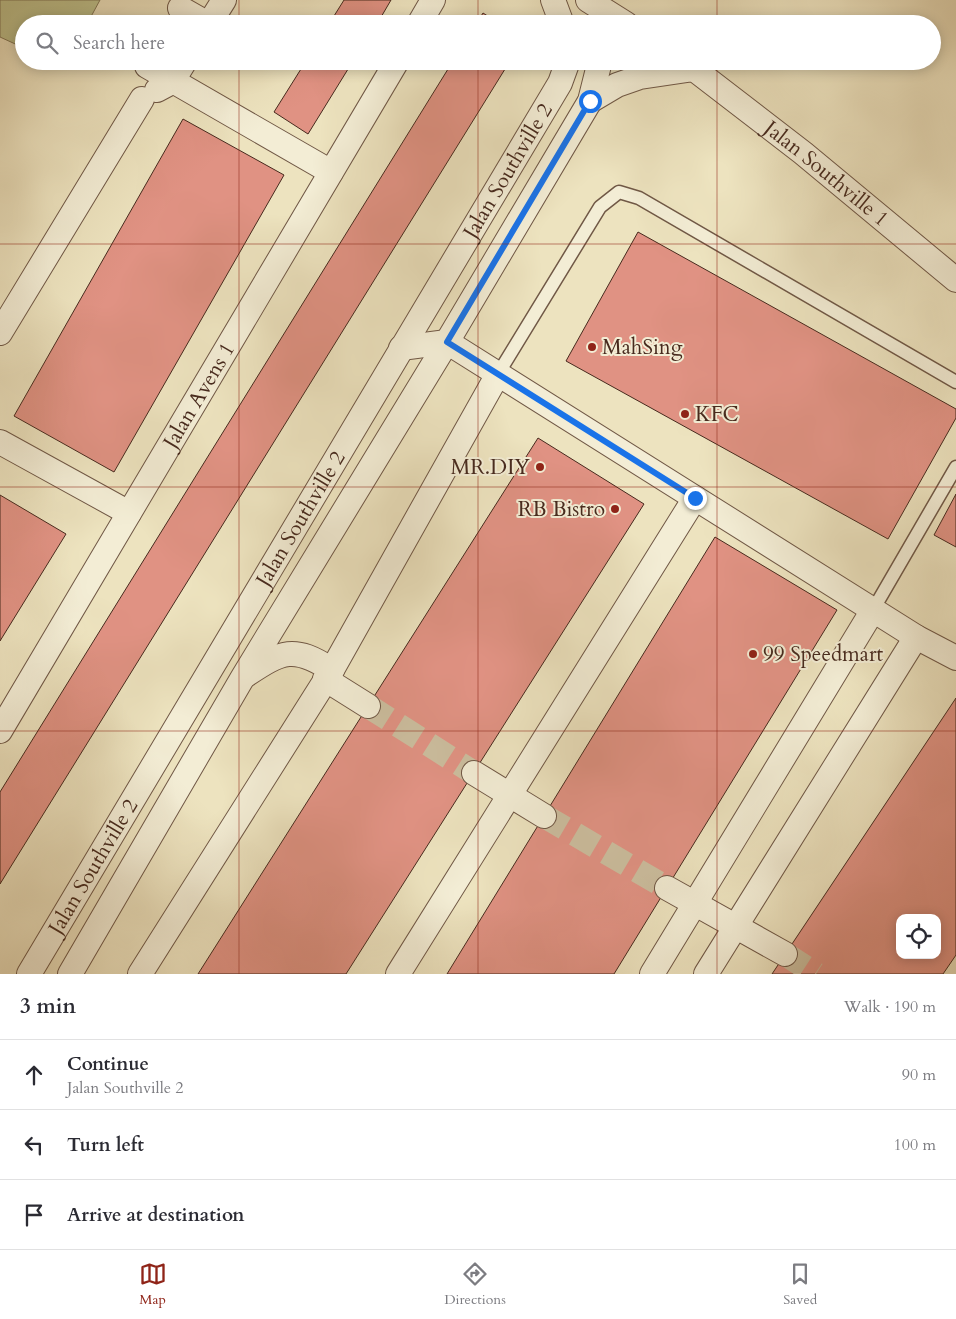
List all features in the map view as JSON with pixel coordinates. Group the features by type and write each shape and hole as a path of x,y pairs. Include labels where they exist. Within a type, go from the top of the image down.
{"street":[{"path":"215,15 224,0"},
{"path":"424,15 433,0"},
{"path":"553,0 559,15"},
{"path":"598,8 610,15"},
{"path":"0,333 142,100 147,70"},
{"path":"156,70 172,82 332,172"},
{"path":"142,100 172,82 179,70"},
{"name":"Jalan Avens 1","path":"0,731 392,70"},
{"name":"Jalan Southville 2","path":"29,974 560,83 565,70"},
{"path":"590,101 598,70"},
{"name":"Jalan Southville 1","path":"590,101 617,85 668,70"},
{"name":"Jalan Southville 1","path":"695,70 803,153 956,280"},
{"name":"Jalan Southville 2","path":"70,974 243,677 447,342 590,101"},
{"path":"401,348 447,342 916,637 956,658"},
{"path":"140,974 328,674 498,374"},
{"path":"0,442 130,513"},
{"path":"398,974 695,498"},
{"path":"652,974 873,610"},
{"path":"706,974 916,637"},
{"path":"243,677 271,658 298,653 316,659 328,674 368,706"},
{"path":"474,773 544,816"},
{"path":"667,888 785,954"}],"lane":[{"path":"498,374 600,207 619,192 639,198 956,382"},
{"path":"873,610 956,467"}],"green space":[{"path":"0,0 100,0 92,15 15,15 15,44 0,37"}],"building":[{"path":"344,0 391,0 382,15 335,15"},
{"path":"300,70 347,70 308,134 274,112"},
{"path":"447,70 504,70 0,884 0,792"},
{"path":"183,119 284,175 114,472 14,416"},
{"path":"638,232 956,409 956,418 888,539 566,361"},
{"path":"538,438 644,504 346,974 198,974"},
{"path":"956,494 956,547 934,535"},
{"path":"0,495 66,534 0,641"},
{"path":"715,537 837,610 614,974 447,974"},
{"path":"956,698 956,955 943,974 772,974"}],"tunnel":[{"path":"368,706 474,773"},
{"path":"544,816 667,888"},
{"path":"785,954 816,974"}],"place":[{"name":"MahSing","path":"592,347"},
{"name":"KFC","path":"685,414"},
{"name":"MR.DIY","path":"540,467"},
{"name":"RB Bistro","path":"615,509"},
{"name":"99 Speedmart","path":"753,654"}],"route":[{"path":"590,101 447,342 695,498"}]}
